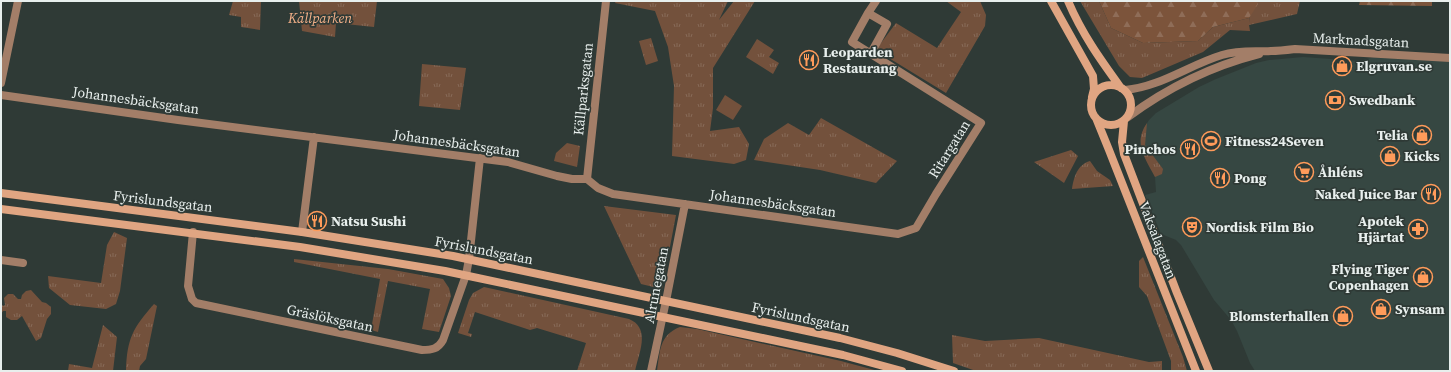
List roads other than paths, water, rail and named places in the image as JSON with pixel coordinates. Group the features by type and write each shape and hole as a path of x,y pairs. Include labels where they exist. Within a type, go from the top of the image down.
{"main road":[{"path":"1051,1 1093,76 1094,89 1092,112 1099,122 1109,126 1120,124 1126,119 1130,111 1131,100 1092,48 1082,32 1068,1"},
{"path":"1092,100 1098,90 1104,87 1116,86 1123,89"},
{"name":"Vaksalagatan","path":"1096,118 1196,371"},
{"name":"Vaksalagatan","path":"1126,119 1122,142 1124,154 1208,371"},
{"name":"Fyrislundsgatan","path":"1,193 302,232 469,259 840,338 904,355 954,371"},
{"name":"Fyrislundsgatan","path":"1,209 194,232 300,247 466,275 843,355 902,371"}],"street":[{"path":"1,83 18,1"},
{"name":"Källparksgatan","path":"587,179 606,1"},
{"name":"Ritargatan","path":"876,1 852,42 981,123 948,174 916,228 904,232"},
{"path":"868,13 887,24 871,53"},
{"name":"Marknadsgatan","path":"1123,89 1134,90 1160,82 1222,55 1238,51 1295,49 1450,58"},
{"name":"Marknadsgatan","path":"1126,119 1158,96 1183,83 1245,57 1270,51"},
{"name":"Johannesbäcksgatan","path":"1,95 514,163 557,176 572,179 587,179 598,188 613,194 898,234 904,232"},
{"path":"302,232 314,137"},
{"name":"Gräslöksgatan","path":"194,232 188,286 192,299 196,303 422,350 436,349 440,346 466,275 480,158"},
{"name":"Alrunegatan","path":"651,371 685,204"},
{"path":"1,260 23,263"}],"place":[{"name":"Leoparden Restaurang","path":"809,60"},
{"name":"Elgruvan.se","path":"1342,66"},
{"name":"Swedbank","path":"1335,100"},
{"name":"Telia","path":"1422,135"},
{"name":"Fitness24Seven","path":"1211,141"},
{"name":"Pinchos","path":"1190,149"},
{"name":"Kicks","path":"1390,156"},
{"name":"Åhléns","path":"1304,172"},
{"name":"Pong","path":"1220,178"},
{"name":"Naked Juice Bar","path":"1431,194"},
{"name":"Natsu Sushi","path":"317,221"},
{"name":"Nordisk Film Bio","path":"1192,227"},
{"name":"Apotek Hjärtat","path":"1418,229"},
{"name":"Flying Tiger Copenhagen","path":"1423,277"},
{"name":"Synsam","path":"1381,309"},
{"name":"Blomsterhallen","path":"1343,316"}],"park label":[{"name":"Källparken","path":"320,18"}]}
